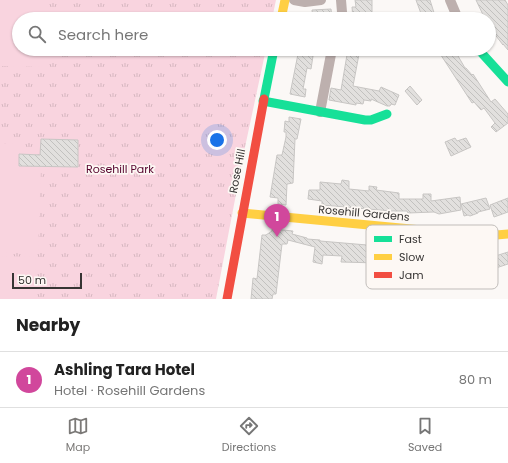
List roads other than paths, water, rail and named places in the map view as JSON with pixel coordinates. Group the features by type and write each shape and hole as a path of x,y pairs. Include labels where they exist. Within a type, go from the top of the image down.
{"street":[{"path":"282,12 285,0"},
{"path":"294,0 305,2 321,0"},
{"path":"341,0 342,12"},
{"path":"450,0 455,12"},
{"name":"Rose Hill","path":"227,299 273,56"},
{"path":"320,112 331,56"},
{"path":"484,56 508,82"},
{"path":"263,101 371,120 387,114"},
{"name":"Rosehill Gardens","path":"242,213 369,225"},
{"name":"Rosehill Gardens","path":"498,235 508,234"}],"place":[{"name":"Ashling Tara Hotel","path":"277,237"}],"park label":[{"name":"Rosehill Park","path":"120,169"}]}
